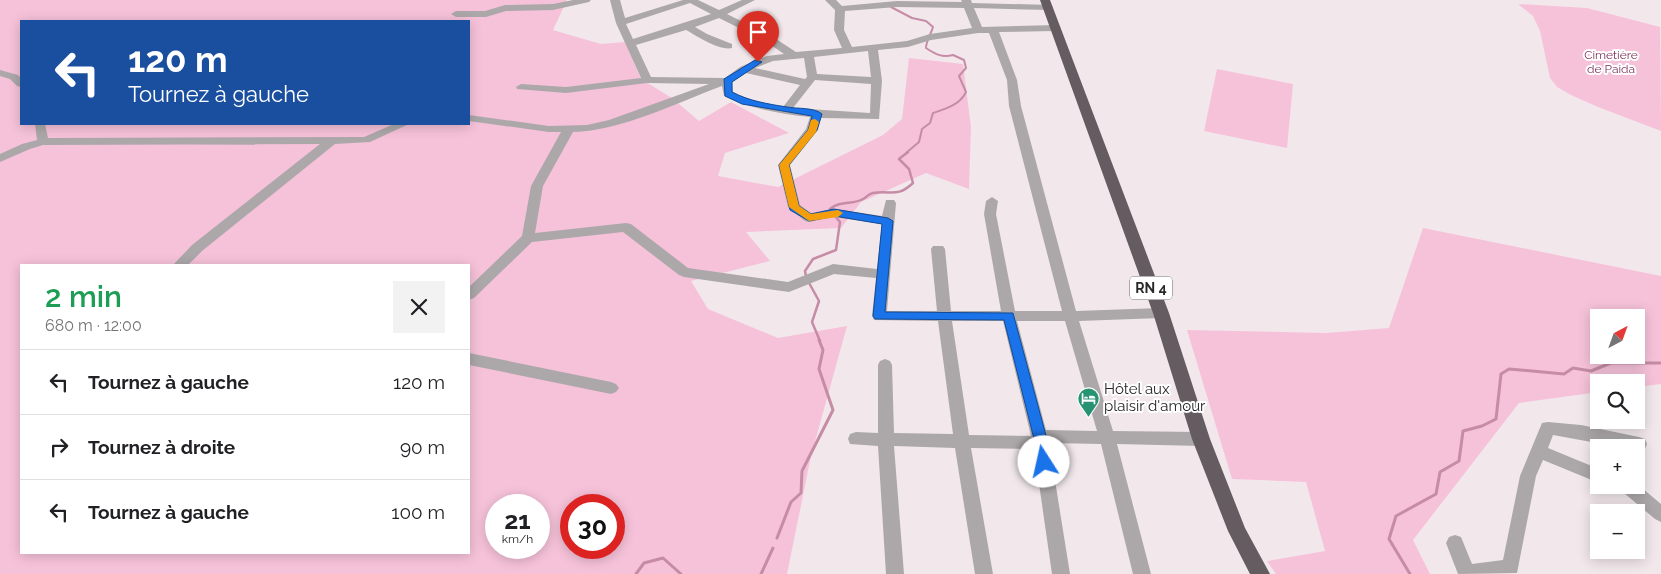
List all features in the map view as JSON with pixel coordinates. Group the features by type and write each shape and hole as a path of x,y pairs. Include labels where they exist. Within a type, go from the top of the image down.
{"highway":[{"name":"RN 4","path":"1047,3 1085,112 1161,313 1201,439 1237,531 1260,574"}],"street":[{"path":"456,14 486,14 505,8 553,7 586,0"},
{"path":"615,0 621,22 647,80"},
{"path":"621,22 683,4 690,0 768,39 792,54"},
{"path":"631,43 720,15 750,0"},
{"path":"830,0 840,9 919,2 1047,3"},
{"path":"967,3 978,30"},
{"path":"840,9 839,30 848,50"},
{"path":"687,26 728,46"},
{"path":"470,118 568,130 587,128 612,123 727,81 744,69 771,58 792,54 908,44 930,37 978,30 1056,28"},
{"path":"993,30 1012,80 1015,106 1081,355 1107,437 1142,574"},
{"path":"727,81 728,94 742,101 818,114 875,117 878,81 873,48"},
{"path":"786,110 810,80 808,53"},
{"path":"744,69 810,80 878,81"},
{"path":"0,73 14,77 20,83"},
{"path":"521,87 566,90 647,80 727,81"},
{"path":"818,114 812,130 784,165 794,207 809,218 832,213 888,221"},
{"path":"40,125 42,142"},
{"path":"0,158 26,146 42,142 366,140 401,125"},
{"path":"470,294 528,238 537,186 568,130"},
{"path":"181,264 197,248 331,141"},
{"path":"992,201 990,214 1009,316 1040,439 1062,574"},
{"path":"890,203 879,316 1072,316 1161,313"},
{"path":"528,238 626,227 684,272 788,287 833,269 883,274"},
{"path":"938,250 943,316 961,442 984,574"},
{"path":"470,359 611,388"},
{"path":"885,365 886,440 895,574"},
{"path":"1455,543 1467,574 1510,567 1528,476 1548,428 1615,439"},
{"path":"856,439 961,442 1107,437 1201,439"},
{"path":"1538,451 1590,472"},
{"path":"1637,494 1661,514"}],"green space":[{"path":"0,0 567,0 553,30 601,44 625,42 641,79 672,98 699,121 731,102 789,133 725,153 718,176 778,187 883,135 902,119 909,58 963,64 971,127 969,189 926,173 861,202 841,228 746,232 770,261 691,281 708,309 778,338 847,326 811,456 787,574 0,574"},
{"name":"Cimetière de Paida","path":"1518,4 1587,8 1660,27 1661,131 1598,107 1557,87 1550,78 1540,31 1533,16"},
{"path":"1217,69 1293,84 1287,148 1204,131"},
{"path":"1423,228 1661,276 1661,384 1645,386 1645,374 1590,374 1590,393 1519,403 1413,540 1430,574 1276,574 1267,561 1325,551 1306,482 1232,479 1187,330 1326,333 1389,328"}],"waterway":[{"path":"891,7 912,18 926,21 933,27 926,48 939,55 953,55 964,60 966,68 959,76 966,92 952,106 933,113 930,123 922,129 919,142 906,153"},
{"path":"832,212 830,209 834,206 859,201 871,193 898,192 907,188 913,183 909,169 899,159 908,152"},
{"path":"806,276 805,271 813,259 836,250 840,222 835,216"},
{"path":"808,281 819,301 812,322 820,341"},
{"path":"777,538 791,502 801,493 802,471 833,410 819,369 823,350 819,340"},
{"path":"1410,574 1389,539 1396,516 1436,494 1440,472 1459,461 1463,431 1482,426 1496,419 1501,374 1509,369 1564,374 1573,368 1591,371 1611,363 1661,363"},
{"path":"761,574 773,548"},
{"path":"636,574 644,563 663,558 681,574"}],"slow traffic":[{"path":"815,122 812,130 784,165 794,207 809,218 838,213"}],"place":[{"name":"Hôtel aux plaisir d'amour","path":"1088,417"}],"route":[{"path":"758,62 727,81 728,94 742,101 818,114 812,130 784,165 794,207 809,218 834,213 888,221 879,316 1009,316 1042,443 1044,462"}]}
